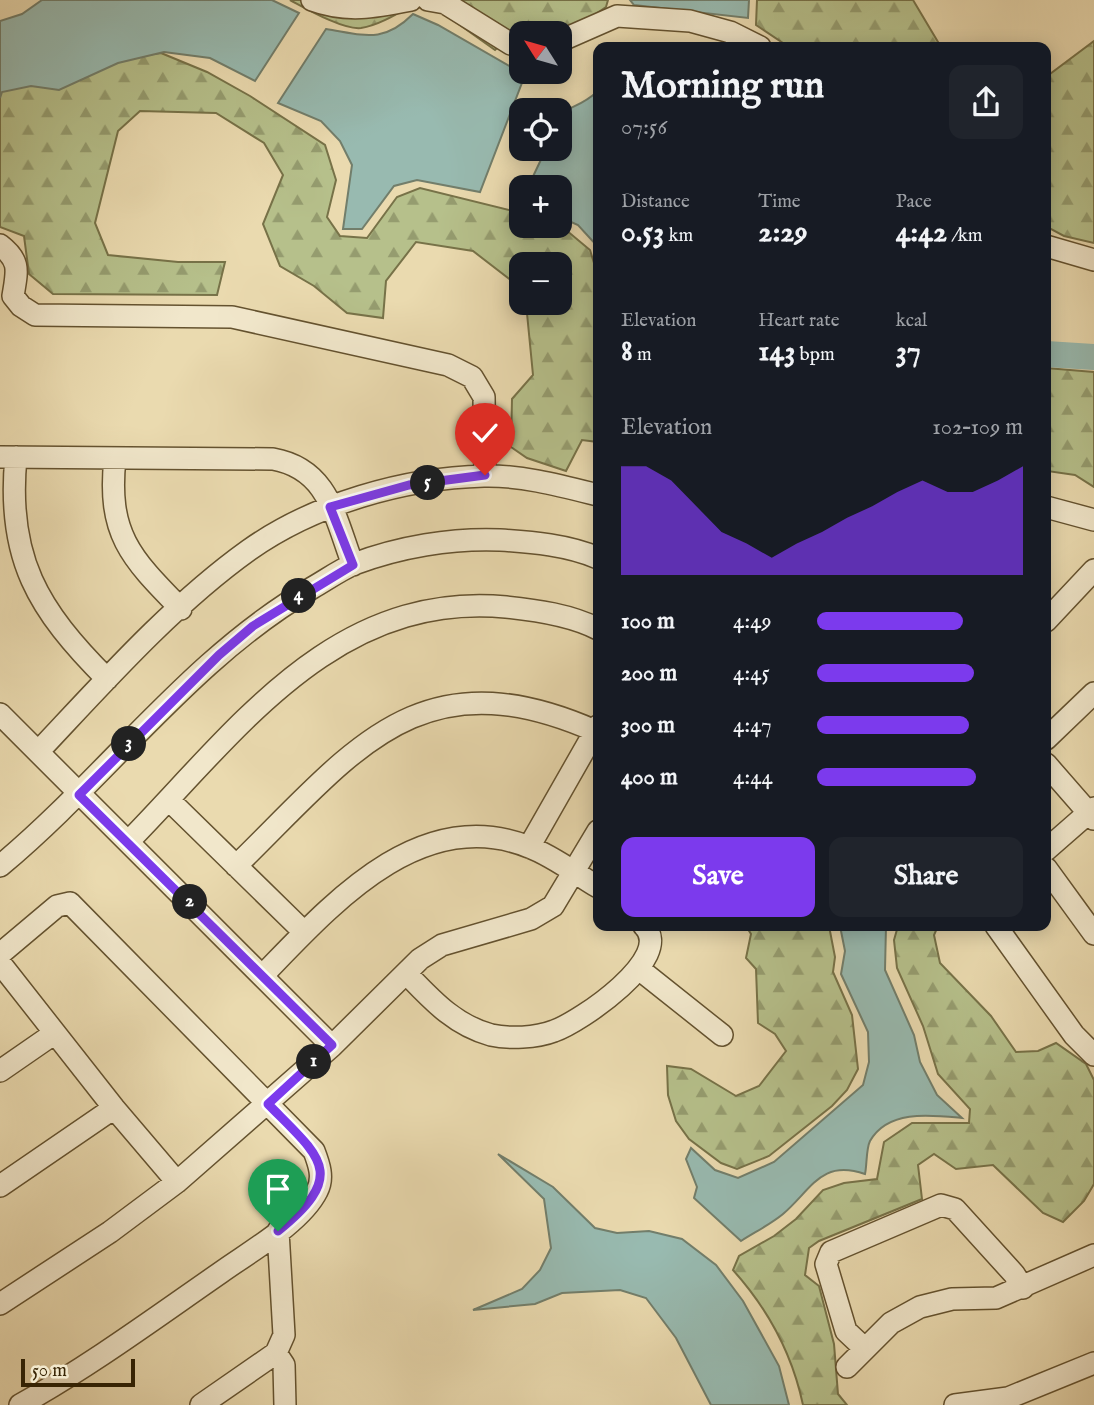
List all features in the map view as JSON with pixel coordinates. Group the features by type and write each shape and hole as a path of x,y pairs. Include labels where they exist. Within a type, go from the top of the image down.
{"street":[{"path":"312,0 336,9 367,8 411,0"},
{"path":"428,0 445,3 509,43"},
{"path":"572,36 617,16 690,21 730,32 750,42"},
{"path":"0,244 14,256 17,270 13,296 20,306 35,315 232,317 448,365 472,377 484,397 485,475"},
{"path":"1051,247 1094,260"},
{"path":"107,679 73,645 44,606 26,570 17,536 8,457 273,459 293,463 317,481 353,565"},
{"path":"115,458 111,491 125,545 143,571 181,609"},
{"path":"38,752 107,679 206,583 250,549 330,507 409,485 485,475 551,484 593,494"},
{"path":"1051,508 1094,520"},
{"path":"0,866 79,795 219,655 253,626 353,565 416,547 475,539 530,542 593,557"},
{"path":"1051,616 1094,570"},
{"path":"128,842 286,680 326,650 376,626 426,609 482,605 536,610 593,627"},
{"path":"1051,734 1094,692"},
{"path":"236,866 361,744 396,724 430,710 470,702 515,704 554,713 593,728"},
{"path":"0,714 332,1045"},
{"path":"529,847 593,736"},
{"path":"1051,769 1092,813 1051,846"},
{"path":"169,800 304,932"},
{"path":"263,975 355,885 384,864 428,845 463,836 497,838 529,847 593,884"},
{"path":"0,1304 110,1232 177,1182 268,1104 406,973 442,945 531,919 553,906 593,840"},
{"path":"1051,875 1094,934"},
{"path":"0,954 57,905 70,903 314,1151 321,1169 318,1190 302,1211 278,1231 136,1331 20,1405"},
{"path":"406,973 439,1008 463,1024 492,1035 524,1037 553,1032 581,1018 639,969 652,944 649,931"},
{"path":"1000,931 1073,1035 1094,1055"},
{"path":"0,963 114,1108 177,1182"},
{"path":"639,969 722,1035"},
{"path":"0,1071 55,1033"},
{"path":"0,1186 114,1108"},
{"path":"863,1347 846,1331 825,1264 831,1252 942,1205 955,1209 1014,1274 1023,1288"},
{"path":"201,1405 276,1353 284,1335 278,1231"},
{"path":"847,1367 863,1347 891,1323 920,1307 952,1299 996,1298 1094,1255"},
{"path":"276,1353 284,1365 285,1405"},
{"path":"955,1405 1008,1398 1094,1363"}],"green space":[{"path":"290,0 608,0 606,7 572,30 572,21 509,21 509,37 495,50 443,13 416,3 383,21 361,28 345,26"},
{"path":"757,0 913,0 938,42 782,42 756,25"},
{"path":"1094,41 1094,243 1064,236 1051,229 1051,73"},
{"path":"161,53 207,72 250,96 325,145 336,180 327,217 340,236 367,238 397,197 420,188 509,210 509,238 572,238 572,235 590,250 593,260 593,441 582,440 566,471 527,458 511,447 512,399 533,375 527,315 572,315 572,252 509,252 509,279 473,251 416,242 386,281 383,318 347,313 314,286 280,266 263,224 283,175 264,143 216,113 140,111 118,131 95,223 108,255 178,262 225,262 217,295 53,294 29,274 24,236 0,227 0,75"},
{"path":"1051,368 1094,372 1094,487 1075,475 1051,472"},
{"path":"749,931 830,931 835,957 833,972 852,1015 858,1069 847,1090 832,1106 769,1156 737,1169 721,1163 689,1139 676,1121 668,1095 667,1066 691,1069 736,1096 759,1086 786,1051 775,1034 758,1023 756,969 746,958 751,934"},
{"path":"897,931 936,931 934,935 940,963 991,1016 1016,1052 1038,1051 1056,1043 1086,1064 1094,1080 1094,1184 1084,1201 1063,1222 1043,1213 993,1165 956,1169 934,1154 918,1165 922,1199 819,1241 809,1248 805,1275 819,1286 834,1344 838,1394 847,1405 803,1405 792,1367 777,1333 757,1300 733,1270 739,1256 774,1236 796,1219 823,1190 844,1183 877,1179 884,1142 912,1123 969,1123 970,1109 938,1074 923,1026 897,968 894,940"}],"water":[{"path":"42,0 272,0 299,13 255,81 210,58 164,52 118,63 59,90 31,86 2,92 0,98 0,21 22,14"},
{"path":"630,0 749,0 748,18 634,5"},
{"path":"413,14 438,25 509,66 509,84 522,84 516,98 509,98 509,117 480,192 417,180 394,186 362,229 343,229 352,165 340,141 321,121 278,103 326,29 372,35 382,34 402,24"},
{"path":"593,95 593,242 572,222 572,175 534,175 540,161 572,161 572,107"},
{"path":"841,931 886,931 885,970 914,1035 920,1062 937,1095 962,1118 912,1116 888,1123 870,1141 865,1174 850,1170 827,1173 778,1218 741,1241 694,1198 697,1187 686,1159 691,1148 715,1170 738,1178 774,1162 863,1085 869,1062 868,1032 841,974 845,951"},
{"path":"498,1154 553,1187 595,1228 617,1233 649,1231 682,1239 716,1265 743,1301 779,1366 789,1405 711,1405 676,1338 646,1298 620,1290 562,1293 535,1304 473,1310 522,1289 540,1270 551,1248 544,1199"}],"waterway":[{"path":"1051,354 1094,357"}],"route":[{"path":"278,1231 302,1211 318,1190 321,1169 314,1151 268,1104 332,1045 79,795 219,655 253,626 353,565 330,507 409,485 485,475"}]}
